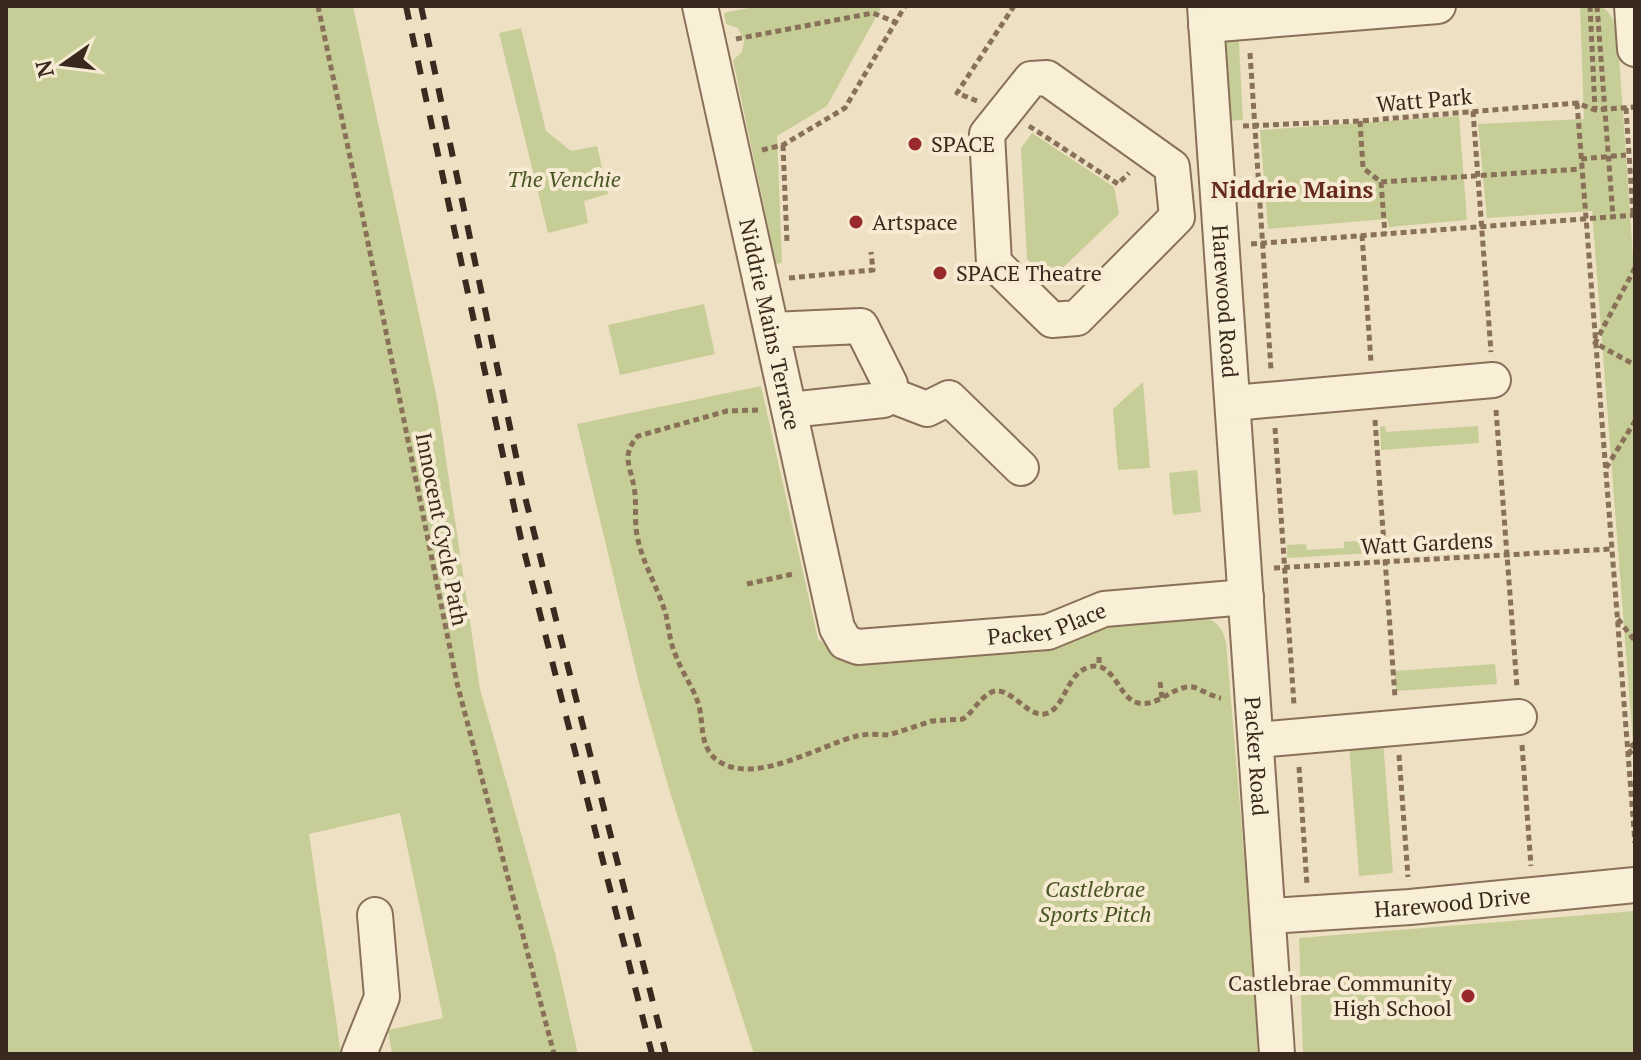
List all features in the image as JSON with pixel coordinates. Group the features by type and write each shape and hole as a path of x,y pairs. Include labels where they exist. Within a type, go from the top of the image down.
{"street":[{"name":"Niddrie Mains Terrace","path":"700,6 734,157 781,330 790,410 837,628 845,642"},
{"path":"1205,16 1248,21 1438,6"},
{"path":"1632,6 1635,49"},
{"name":"Harewood Road","path":"1205,16 1245,584"},
{"path":"1047,78 1172,167 1174,191 1177,217 1077,318 1052,320 994,263 987,134 1031,79 1047,78"},
{"path":"1174,191 1217,183"},
{"path":"781,330 861,326 890,384 883,400 790,410"},
{"path":"1233,403 1493,380"},
{"path":"888,394 927,409 949,398 1021,468"},
{"name":"Packer Place","path":"845,642 858,647 1048,632 1104,609 1245,584"},
{"name":"Packer Road","path":"1245,584 1269,916"},
{"path":"1257,740 1519,717"},
{"name":"Harewood Drive","path":"1269,916 1410,907 1635,885"},
{"path":"359,1054 382,997 375,915"},
{"path":"1269,916 1277,1054"}],"path":[{"name":"Innocent Cycle Path","path":"318,6 457,683 554,1054"},
{"path":"734,157 783,145 845,108 905,6"},
{"path":"1590,6 1595,110"},
{"path":"1597,6 1613,217"},
{"path":"709,45 873,13 895,22"},
{"path":"1248,21 1309,914"},
{"path":"1577,103 1635,843"},
{"name":"Watt Park","path":"1214,127 1360,121 1577,103 1595,110 1635,107"},
{"path":"1222,246 1634,215 1626,108"},
{"path":"1473,111 1533,895"},
{"path":"1360,121 1363,168 1381,182 1581,169"},
{"path":"783,145 787,249"},
{"path":"1581,159 1626,155"},
{"path":"1381,182 1385,234"},
{"path":"1362,235 1410,907"},
{"path":"788,278 873,270 871,252"},
{"path":"781,330 787,264"},
{"path":"1595,343 1635,268"},
{"path":"1595,343 1635,365"},
{"path":"1605,469 1635,421"},
{"name":"Watt Gardens","path":"1245,584 1285,567 1612,549"},
{"path":"747,584 823,567"},
{"path":"1617,618 1635,641"},
{"path":"1099,657 1099,667"},
{"path":"1160,682 1162,698"},
{"path":"1208,695 1209,706"},
{"path":"1628,749 1635,743"},
{"path":"1628,749 1635,758"}],"green space":[{"path":"6,6 353,6 437,399 480,689 555,953 578,1054 392,1054 388,1030 443,1018 400,813 309,834 341,1054 6,1054"},
{"path":"758,6 882,6 827,106 777,136 782,263 776,264 733,60 742,52 744,40 738,28 726,24 724,13"},
{"path":"1580,6 1603,8 1617,27 1635,285 1635,770 1592,211 1487,218 1478,124 1584,119"},
{"path":"1238,25 1243,120 1225,121 1221,45"},
{"name":"The Venchie","path":"521,28 546,131 571,151 597,146 608,194 584,201 588,223 548,233 499,33"},
{"path":"1459,116 1467,220 1389,227 1387,219 1268,229 1260,130"},
{"path":"1032,133 1114,187 1119,214 1048,282 1027,259 1021,148"},
{"path":"704,304 715,354 620,375 608,325"},
{"path":"1143,382 1150,468 1118,470 1113,409"},
{"name":"Castlebrae Sports Pitch","path":"761,386 818,639 851,663 1058,645 1095,626 1204,617 1219,626 1226,642 1258,1054 754,1054 669,789 640,687 577,424"},
{"path":"1385,426 1386,432 1478,426 1479,443 1381,450 1380,427"},
{"path":"1197,470 1201,512 1173,515 1169,473"},
{"path":"1369,540 1370,553 1287,558 1287,545 1306,544 1307,550 1344,548 1344,542"},
{"path":"1495,664 1497,684 1396,691 1394,671"},
{"path":"1383,740 1393,873 1359,876 1349,743"},
{"name":"Castlebrae Community High School","path":"1635,911 1635,1054 1303,1054 1299,938"}],"railway":[{"path":"406,6 521,539 652,1054"},
{"path":"421,6 523,489 666,1054"}],"place":[{"name":"SPACE","path":"915,144"},
{"name":"Artspace","path":"856,222"},
{"name":"SPACE Theatre","path":"940,273"},
{"name":"Castlebrae Community High School","path":"1468,996"}],"district":[{"name":"Niddrie Mains","path":"1292,190"}]}
